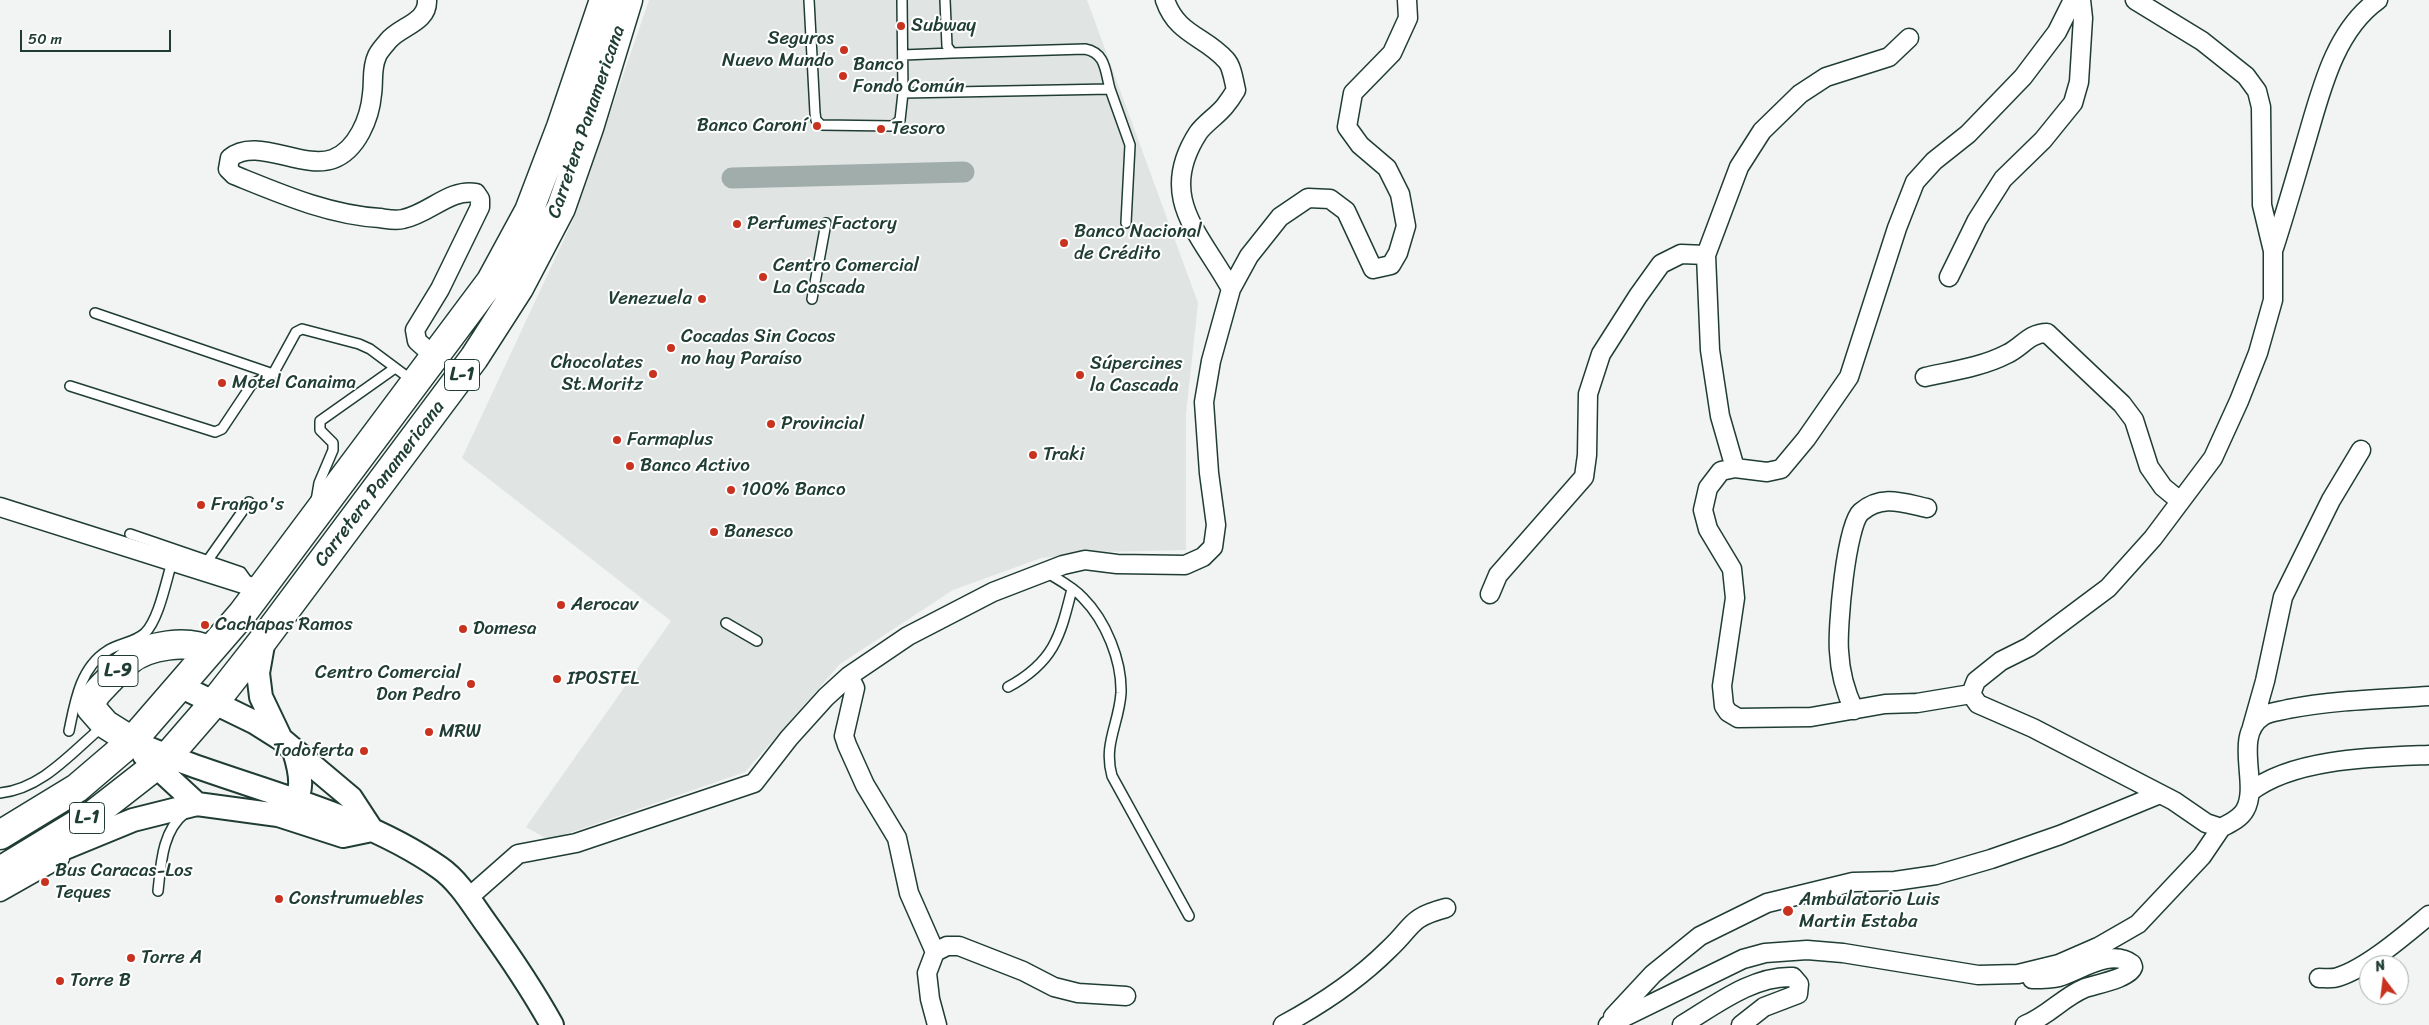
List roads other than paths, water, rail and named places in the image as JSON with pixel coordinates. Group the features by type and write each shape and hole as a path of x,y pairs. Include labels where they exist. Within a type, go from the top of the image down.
{"main road":[{"name":"Carretera Panamericana","path":"0,835 77,788 132,741 242,614 252,587 313,518 405,375 435,357 491,282 529,211 561,127 604,0"},
{"name":"Carretera Panamericana","path":"0,872 94,814 160,762 213,704 264,639 474,358 519,288 561,208 589,128 628,0"},
{"name":"L-9","path":"132,741 105,724 91,708 92,698 129,660 143,652 179,645 202,647 210,651"}],"street":[{"path":"427,0 427,9 423,16 394,34 377,55 371,77 373,93 368,114 361,133 346,151 334,158 321,162 249,150 237,152 230,158 228,168 234,175 290,198 362,217 401,220 422,214 465,191 476,193 480,199 480,207 440,289 415,330 417,341 435,357"},
{"path":"1165,0 1169,12 1190,35 1228,61 1236,90 1226,106 1199,131 1189,148 1179,181 1188,218 1231,289"},
{"path":"468,898 518,854 576,843 754,783 789,738 826,697 849,676 908,636 993,592 1063,565 1085,560 1117,564 1184,565 1203,557 1213,547 1216,526 1208,473 1204,402 1211,361 1231,289 1249,256 1280,218 1308,198 1330,200 1346,211 1373,270 1391,265 1398,252 1406,226 1400,194 1387,168 1360,145 1347,127 1353,93 1392,53 1408,18 1407,0"},
{"path":"1971,694 1917,703 1885,704 1811,717 1738,718 1728,712 1724,706 1722,686 1735,598 1732,569 1708,529 1703,510 1708,488 1721,472 1735,468 1767,472 1781,470 1806,439 1849,377 1894,237 1915,182 1934,161 1968,134 2023,77 2057,32 2073,0"},
{"path":"1949,276 1977,220 2003,179 2043,140 2073,103 2079,82 2083,18 2081,0"},
{"path":"2136,0 2202,41 2246,76 2256,91 2261,107 2262,205 2274,251"},
{"path":"1971,694 1976,681 2001,661 2029,647 2108,588 2153,538 2213,458 2258,353 2273,300 2274,251 2327,73 2344,40 2368,8 2378,0"},
{"path":"1735,468 1720,416 1710,350 1706,255 1739,167 1762,131 1800,94 1826,77 1888,57 1909,38"},
{"path":"1490,594 1498,575 1584,477 1587,455 1588,394 1601,354 1638,296 1662,264 1681,254 1706,255"},
{"path":"1925,377 1978,365 2008,354 2038,333 2047,333 2122,404 2134,420 2149,467 2163,487 2180,501"},
{"path":"1607,1025 1742,959 1765,953 1807,950 1843,953 1978,974 2018,974 2059,964 2098,947 2138,924 2202,856 2221,828 2235,821 2245,810 2250,792 2246,758 2251,728 2265,681 2283,597 2331,500 2361,450"},
{"path":"1854,710 1844,688 1838,651 1842,592 1850,540 1859,513 1874,504 1889,500 1927,508"},
{"path":"0,507 252,587"},
{"name":"L-9","path":"264,639 258,673 261,697 300,770 300,788 297,802"},
{"path":"849,676 855,688 844,736 865,785 897,838 909,893 935,952"},
{"name":"L-9","path":"180,686 213,704 254,722 288,745 351,798 372,830"},
{"path":"1971,694 1978,704 2033,728 2174,801 2206,823 2221,828"},
{"path":"2251,728 2263,716 2296,708 2429,696"},
{"name":"L-9","path":"132,741 160,762 197,804"},
{"path":"2250,792 2264,782 2288,773 2334,762 2429,755"},
{"name":"L-9","path":"160,762 297,802 372,830 441,869 468,898 538,999 552,1025"},
{"path":"1607,1025 1654,974 1700,936 1767,903 1854,882 1895,881 1936,875 2060,835 2160,794"},
{"path":"278,815 287,811 297,802"},
{"path":"0,872 133,820 197,804 278,815 343,836 372,830"},
{"path":"0,892 67,854 133,820"},
{"path":"1283,1025 1307,1012 1353,978 1389,949 1411,923 1425,913 1446,908"},
{"path":"2319,978 2337,977 2354,970 2403,937 2429,915"},
{"path":"937,1025 930,999 927,972 935,952 947,946 959,946 1023,971 1054,987 1078,993 1126,996"},
{"path":"2018,974 2028,979 2058,977 2108,959 2121,957 2132,964 2133,967 2127,975 2070,995 2054,1010 2026,1025"},
{"path":"1682,1025 1745,988 1783,976 1793,977 1799,984 1798,994 1764,1008 1741,1025"}],"lane":[{"path":"808,0 816,120 821,125 894,126 900,120 903,93 902,0"},
{"path":"945,0 947,46 952,52"},
{"path":"903,55 1085,49 1095,51 1101,57 1130,146 1126,223"},
{"path":"903,93 1110,89"},
{"path":"812,299 826,223"},
{"path":"95,313 273,374"},
{"path":"70,386 208,428 215,432 222,429 252,384 273,374 296,332 302,329 359,344 405,375 320,421 320,430 329,436 333,443 333,450 319,483 313,518"},
{"path":"208,560 249,502"},
{"path":"130,534 241,572 252,587"},
{"path":"69,731 76,694 87,671 107,651 136,640 146,632 156,612 172,562"},
{"path":"1046,572 1072,588 1084,599 1108,633 1117,665 1121,693 1107,759 1112,776 1189,916"},
{"path":"1008,687 1031,675 1052,650 1065,616 1072,588"},
{"path":"726,624 756,641"},
{"path":"0,793 18,791 47,775 105,724"},
{"path":"158,891 162,857 170,831 178,818 197,804"}],"waterway":[{"path":"732,178 964,172"}],"place":[{"name":"Subway","path":"901,26"},
{"name":"Seguros Nuevo Mundo","path":"844,50"},
{"name":"Banco Fondo Común","path":"843,76"},
{"name":"Banco Caroní","path":"817,126"},
{"name":"Tesoro","path":"881,129"},
{"name":"Perfumes Factory","path":"737,224"},
{"name":"Banco Nacional de Crédito","path":"1064,243"},
{"name":"Centro Comercial La Cascada","path":"763,277"},
{"name":"Venezuela","path":"702,299"},
{"name":"Cocadas Sin Cocos no hay Paraíso","path":"671,348"},
{"name":"Chocolates St.Moritz","path":"653,374"},
{"name":"Súpercines la Cascada","path":"1080,375"},
{"name":"Motel Canaima","path":"222,383"},
{"name":"Provincial","path":"771,424"},
{"name":"Farmaplus","path":"617,440"},
{"name":"Traki","path":"1033,455"},
{"name":"Banco Activo","path":"630,466"},
{"name":"100% Banco","path":"731,490"},
{"name":"Frango's","path":"201,505"},
{"name":"Banesco","path":"714,532"},
{"name":"Aerocav","path":"561,605"},
{"name":"Cachapas Ramos","path":"205,625"},
{"name":"Domesa","path":"463,629"},
{"name":"IPOSTEL","path":"557,679"},
{"name":"Centro Comercial Don Pedro","path":"471,684"},
{"name":"MRW","path":"429,732"},
{"name":"Todoferta","path":"364,751"},
{"name":"Bus Caracas-Los Teques","path":"45,882"},
{"name":"Construmuebles","path":"279,899"},
{"name":"Ambulatorio Luis Martin Estaba","path":"1788,911"},
{"name":"Torre A","path":"131,958"},
{"name":"Torre B","path":"60,981"}]}
